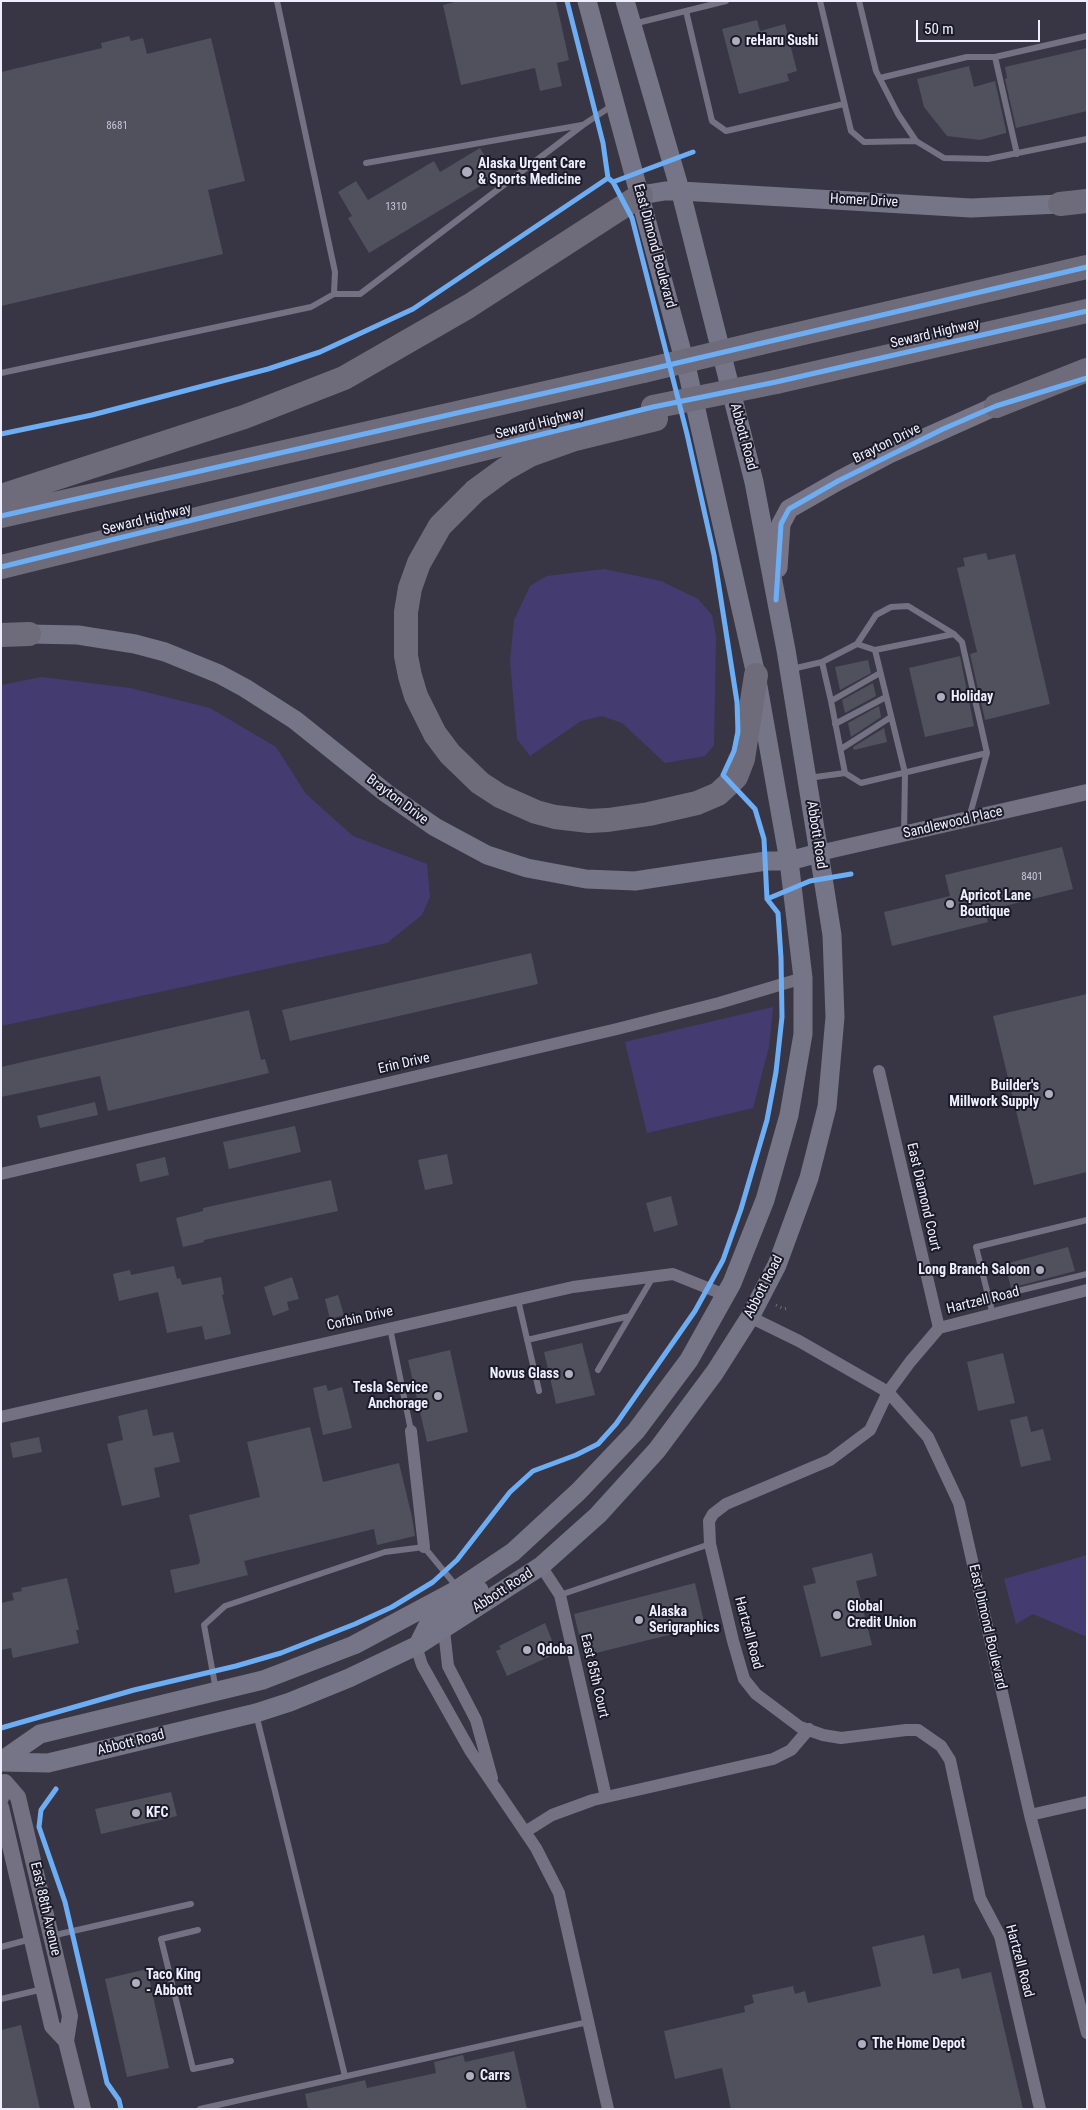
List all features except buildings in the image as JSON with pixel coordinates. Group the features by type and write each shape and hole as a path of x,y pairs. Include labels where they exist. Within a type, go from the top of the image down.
{"highway":[{"path":"1,496 244,417 344,378 470,306 641,195"},
{"path":"1060,204 1087,200"},
{"name":"Seward Highway","path":"1,516 643,371 1087,267"},
{"name":"Seward Highway","path":"1,567 654,413 776,382 1087,311"},
{"path":"996,406 1087,370"},
{"path":"654,413 530,455 475,491 440,526 418,564 410,588 406,612 406,656 416,696 434,734 450,754 474,777 494,792 518,806 549,816 589,821 608,820 649,814 697,803 718,794 731,782 736,777 743,759 756,675"},
{"path":"1,635 30,634"}],"main road":[{"name":"East Dimond Boulevard","path":"588,1 688,374"},
{"path":"625,1 681,191"},
{"name":"Homer Drive","path":"641,195 665,191 681,191 971,208 1060,204"},
{"name":"Abbott Road","path":"1,1762 48,1763 256,1713 349,1678 417,1646 444,1630 542,1566 598,1515 657,1450 714,1372 750,1316 777,1266 809,1178 827,1107 834,1008 832,935 789,670 754,482 681,191"},
{"name":"Abbott Road","path":"1,1762 40,1734 263,1680 354,1645 458,1588 513,1552 579,1492 636,1431 689,1360 732,1283 765,1200 789,1116 803,1034 803,978 790,861 756,675 688,374"},
{"name":"Brayton Drive","path":"776,600 780,524 789,509 889,454 996,406"},
{"name":"Brayton Drive","path":"30,634 78,635 136,644 174,655 219,674 252,692 295,720 386,793 435,828 487,855 527,868 586,879 624,881 658,878 766,861 790,861 819,853"},
{"path":"725,1295 750,1316"},
{"path":"417,1646 427,1627 438,1616 481,1589 500,1573 513,1552"}],"street":[{"name":"Brayton Drive","path":"996,406 1087,378"},
{"name":"Brayton Drive","path":"1,639 30,634"},
{"name":"Sandlewood Place","path":"819,853 1087,792"},
{"name":"Erin Drive","path":"6,1173 617,1029 719,1003 803,978"},
{"name":"East Diamond Court","path":"879,1071 939,1328"},
{"name":"Corbin Drive","path":"1,1417 573,1287 673,1274 725,1295"},
{"name":"Hartzell Road","path":"1040,2109 1000,1936 980,1898 950,1760 942,1746 918,1730 841,1738 824,1735 800,1727 756,1694 744,1680 710,1544 709,1521 713,1514 726,1504 830,1460 870,1430 888,1392 939,1328 1087,1290"},
{"name":"East Dimond Boulevard","path":"750,1316 888,1392 928,1437 959,1503 1030,1815 1087,2033"},
{"path":"411,1431 424,1547"},
{"name":"East 85th Court","path":"542,1566 560,1595 606,1797"},
{"path":"444,1630 448,1666 476,1720 495,1788"},
{"path":"417,1646 422,1665 471,1752 536,1848 559,1893 608,2109"},
{"path":"525,1832 552,1815 606,1797 773,1759 792,1750 809,1729"},
{"name":"East 88th Avenue","path":"1,1762 5,1782 1,1798"},
{"name":"East 88th Avenue","path":"5,1782 18,1797 70,2016 66,2041 83,2109"},
{"path":"1030,1815 1087,1802"},
{"name":"East 88th Avenue","path":"1,1807 52,2026 66,2041"}],"lane":[{"path":"276,1 335,272 334,294"},
{"path":"632,25 726,1"},
{"path":"820,1 852,131 864,142 916,141"},
{"path":"859,1 876,71 898,114 916,141 944,158 988,159 1087,139"},
{"path":"686,11 712,121 726,131 844,104"},
{"path":"880,78 967,57 995,57 1087,36"},
{"path":"995,57 1017,154"},
{"path":"1,373 311,307 334,294 360,294 616,102"},
{"path":"366,163 583,125"},
{"path":"789,670 822,662 858,644 876,615 891,607 908,606 954,634 962,642 987,753 968,819"},
{"path":"858,644 875,650 954,634"},
{"path":"875,650 905,773 904,835"},
{"path":"822,662 846,772 861,783 987,753"},
{"path":"831,701 880,673"},
{"path":"836,724 886,697"},
{"path":"840,749 891,717"},
{"path":"807,778 846,772"},
{"path":"993,1315 976,1247 1087,1220"},
{"path":"989,1298 1087,1274"},
{"path":"598,1370 653,1277"},
{"path":"518,1300 539,1391"},
{"path":"528,1340 630,1316"},
{"path":"390,1328 411,1431"},
{"path":"560,1595 710,1544"},
{"path":"216,1692 204,1625 225,1606 385,1552 424,1547 458,1588"},
{"path":"256,1713 345,2076"},
{"path":"51,1936 191,1904"},
{"path":"198,1930 161,1939 193,2069 231,2061"},
{"path":"1,1948 32,1939"},
{"path":"1,1999 44,1989"},
{"path":"200,2109 588,2022"}],"path":[{"path":"772,1308 774,1305 784,1309 790,1308"}],"shaded area":[{"path":"604,569 661,581 698,599 712,615 716,636 714,745 705,756 665,763 622,723 602,716 581,721 530,756 517,739 510,661 514,620 530,586 547,576"},
{"path":"42,677 130,688 210,708 276,747 306,794 353,836 427,864 430,897 422,915 387,943 1,1026 1,685"},
{"path":"773,1007 769,1047 753,1108 647,1133 625,1042"},
{"path":"1087,1555 1087,1637 1033,1614 1016,1624 1004,1579"}],"cycle path":[{"path":"1,1728 134,1690 236,1666 281,1653 355,1624 392,1607 433,1582 457,1560 510,1492 533,1471 576,1455 598,1444 616,1424 695,1311 723,1260 741,1209 767,1120 776,1072 782,1017 778,913 767,899 764,839 755,809 723,775 734,751 738,732 737,702 714,555 687,434 632,218 613,182 608,178 603,143 567,1"},
{"path":"613,182 693,152"},
{"path":"1,434 92,415 268,369 320,352 413,309 608,178"},
{"path":"1,516 643,371 1087,267"},
{"path":"1,567 653,407 776,382 1087,311"},
{"path":"776,600 781,524 789,509 838,481 943,429 996,406 1087,378"},
{"path":"767,899 810,881 851,874"},
{"path":"56,1789 41,1810 39,1827 65,1902 107,2083 119,2100 121,2109"}],"place":[{"name":"reHaru Sushi","path":"736,41"},
{"name":"Alaska Urgent Care & Sports Medicine","path":"467,172"},
{"name":"Holiday","path":"941,697"},
{"name":"Apricot Lane Boutique","path":"950,904"},
{"name":"Builder's Millwork Supply","path":"1049,1094"},
{"name":"Long Branch Saloon","path":"1040,1270"},
{"name":"Novus Glass","path":"569,1374"},
{"name":"Tesla Service Anchorage","path":"438,1396"},
{"name":"Global Credit Union","path":"837,1615"},
{"name":"Alaska Serigraphics","path":"639,1620"},
{"name":"Qdoba","path":"527,1650"},
{"name":"KFC","path":"136,1813"},
{"name":"Taco King - Abbott","path":"136,1983"},
{"name":"The Home Depot","path":"862,2044"},
{"name":"Carrs","path":"470,2076"}]}
